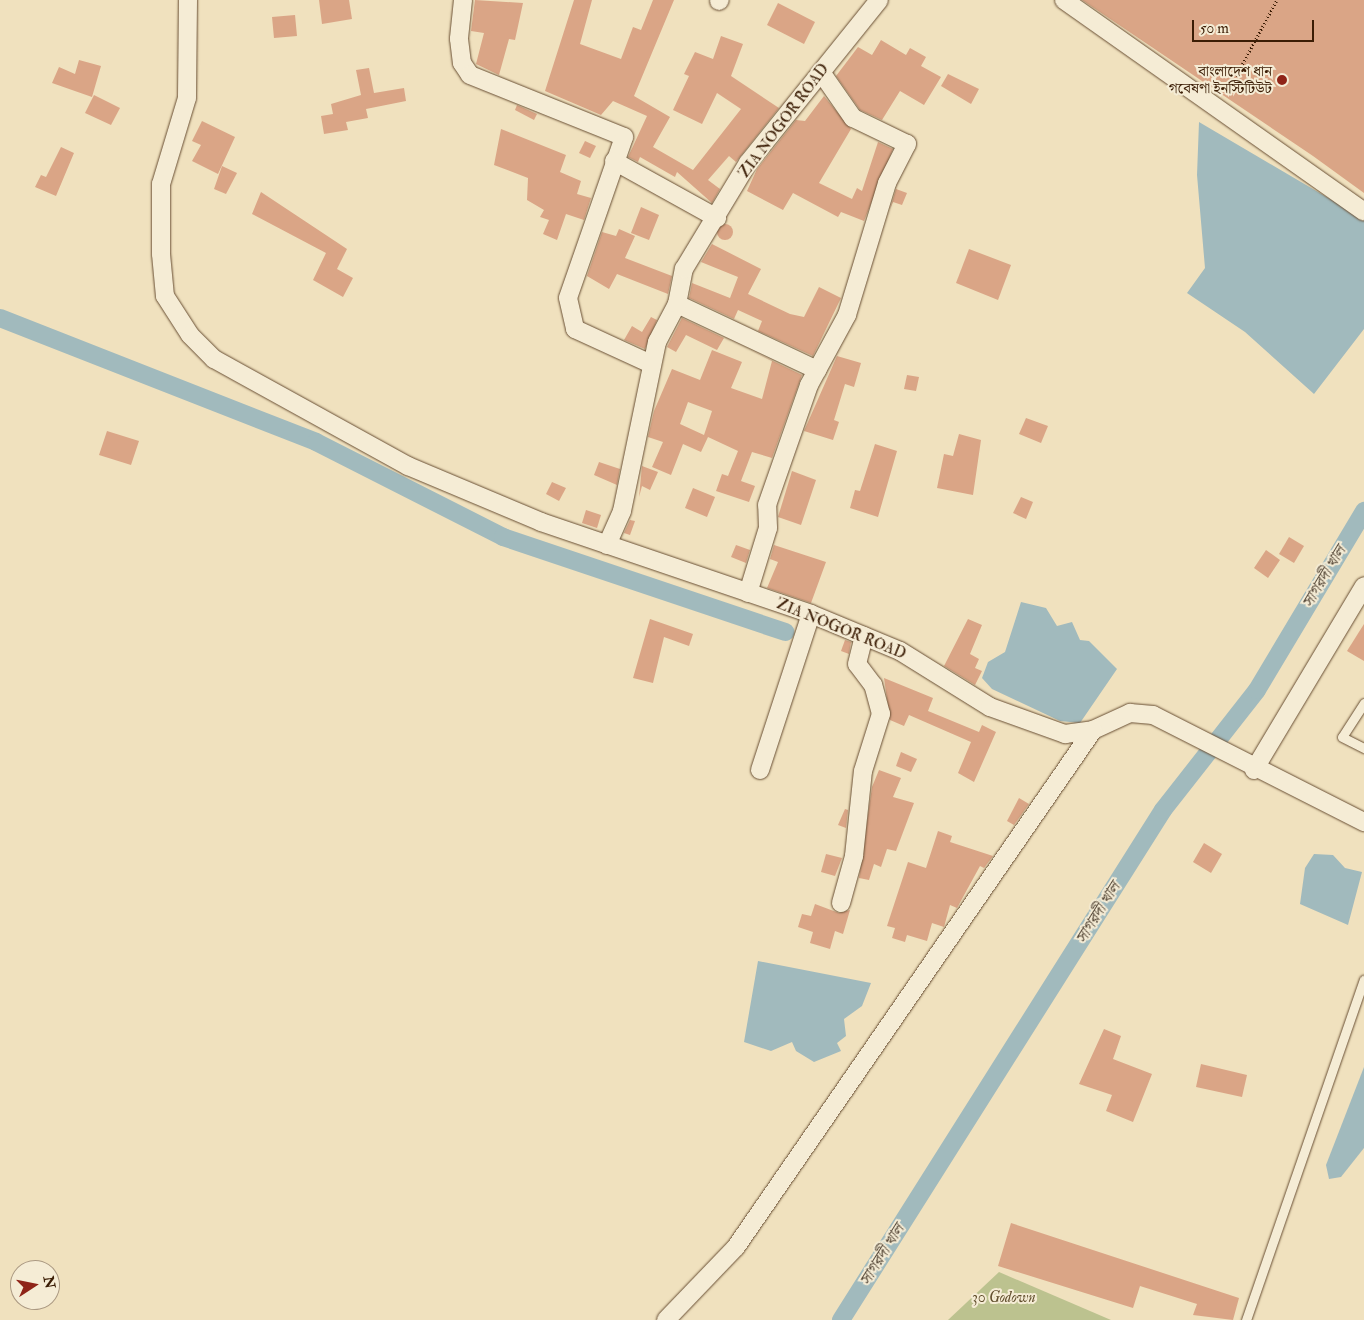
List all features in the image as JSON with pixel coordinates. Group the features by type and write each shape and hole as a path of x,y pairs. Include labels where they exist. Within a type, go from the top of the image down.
{"street":[{"name":"ZIA NOGOR ROAD","path":"188,0 188,98 160,184 165,296 190,335 214,359 408,466 607,545 811,614 900,651 990,707 1065,734 1093,730 1130,713 1153,715 1249,767 1364,822"},
{"path":"463,0 459,39 462,63 470,75 624,136 568,298 575,329 651,364"},
{"name":"ZIA NOGOR ROAD","path":"607,545 622,511 656,342 677,304 684,270 717,218 748,163 878,0"},
{"path":"1064,0 1364,212"},
{"path":"748,593 768,528 767,505 817,370 847,315 887,183 908,144 853,118 820,72"},
{"path":"614,161 717,218"},
{"path":"677,304 817,370"},
{"path":"1249,767 1364,586"},
{"path":"760,770 811,614"},
{"path":"841,903 854,856 863,771 881,714 873,685 857,664 864,636"},
{"path":"666,1320 736,1248 1093,730"}],"lane":[{"path":"1364,703 1342,737 1364,748"},
{"path":"1246,1320 1364,980"}],"path":[{"path":"1236,76 1277,0"}],"green space":[{"name":"30 Godown","path":"999,1272 1111,1320 948,1320"}],"water":[{"path":"1199,122 1364,219 1364,329 1314,394 1245,332 1187,293 1205,268 1197,175"},
{"path":"1021,602 1046,608 1057,626 1072,622 1080,640 1089,641 1117,669 1080,723 1060,721 992,689 982,678 988,662 1005,652"},
{"path":"1314,854 1333,855 1345,868 1362,872 1348,925 1300,904 1305,868"},
{"path":"758,961 871,983 862,1006 844,1019 846,1036 837,1043 841,1051 814,1062 796,1051 792,1042 771,1051 744,1042"},
{"path":"1364,1067 1364,1148 1341,1177 1329,1179 1326,1165"}],"building":[{"path":"319,0 349,0 352,19 322,24"},
{"path":"475,0 523,3 515,40 509,39 499,75 476,64 484,33 471,31"},
{"path":"574,0 592,0 580,44 621,59 633,27 641,30 653,0 674,0 634,96 670,117 653,147 693,170 741,109 717,93 702,124 673,110 689,76 684,74 695,52 713,59 721,36 743,44 731,76 779,108 736,162 729,156 708,180 720,189 712,203 677,172 675,177 640,157 638,162 628,157 647,116 613,101 601,115 545,91"},
{"name":"বাংলাদেশ ধান গবেষণা ইনস্টিটিউট","path":"1082,0 1364,0 1364,193 1313,156"},
{"path":"778,3 815,22 804,44 767,25"},
{"path":"295,15 297,36 274,38 272,17"},
{"path":"881,40 906,55 910,48 926,57 921,66 941,77 924,105 900,91 882,120 860,110 836,76 858,47 872,55"},
{"path":"79,60 101,66 92,97 52,83 59,67 75,74"},
{"path":"369,68 374,93 404,88 406,101 366,109 368,118 346,122 348,130 324,134 321,116 333,114 331,104 361,95 356,70"},
{"path":"948,74 979,89 971,104 941,86"},
{"path":"94,95 120,108 111,125 85,113"},
{"path":"824,96 851,129 819,183 852,199 857,188 862,191 878,142 893,149 864,221 841,212 838,217 793,193 783,210 747,191 757,169 796,120 805,121"},
{"path":"517,105 537,114 534,120 515,110"},
{"path":"202,121 235,137 218,174 192,161 201,145 192,141"},
{"path":"501,129 566,155 560,172 581,181 577,194 591,198 584,220 566,214 557,240 543,234 549,220 540,217 544,210 527,200 528,178 494,165"},
{"path":"585,141 596,146 590,158 579,153"},
{"path":"61,147 74,153 56,196 35,187 41,175 46,177"},
{"path":"222,166 237,173 226,194 214,189"},
{"path":"896,189 907,193 902,205 893,202 890,209"},
{"path":"261,192 347,249 337,269 353,278 343,297 313,280 326,253 252,214"},
{"path":"641,207 659,215 649,240 631,233"},
{"path":"725,224 733,232 725,240 717,232"},
{"path":"619,229 635,236 625,258 672,276 668,294 617,274 609,289 587,276 602,232 616,236"},
{"path":"712,244 761,269 748,294 790,314 804,317 819,287 841,298 813,356 758,331 762,321 738,310 734,319 689,298 692,283 730,298 738,277 701,262"},
{"path":"969,249 1011,265 998,300 956,283"},
{"path":"651,317 657,320 645,349 624,340 632,326 642,332"},
{"path":"682,318 724,338 717,350 686,335 676,352 667,347"},
{"path":"712,350 742,362 731,388 762,399 772,361 750,350 802,375 772,458 752,452 741,481 755,486 749,502 716,491 722,474 728,476 738,451 708,437 701,452 683,444 671,475 652,467 663,442 648,437 654,411 672,369 700,380","holes":["688,402 712,411 704,435 680,424"]},
{"path":"837,356 861,363 854,387 845,384 834,420 839,422 833,440 804,431"},
{"path":"907,375 919,377 916,391 904,389"},
{"path":"1026,418 1048,426 1041,443 1019,434"},
{"path":"107,431 139,441 131,465 99,455"},
{"path":"959,434 981,440 973,495 937,488 944,454 953,456"},
{"path":"875,444 897,451 878,517 850,508 855,490 860,491"},
{"path":"599,462 620,469 617,485 594,475"},
{"path":"642,466 658,472 650,490 642,486 639,497"},
{"path":"792,471 816,480 801,525 778,517"},
{"path":"552,482 566,488 559,501 546,494"},
{"path":"693,488 715,497 707,517 685,508"},
{"path":"1021,497 1033,502 1026,519 1013,513"},
{"path":"586,510 601,515 597,528 582,523"},
{"path":"630,520 635,521 630,535 624,533"},
{"path":"1289,537 1304,546 1294,563 1279,554"},
{"path":"736,545 750,550 746,563 731,557"},
{"path":"774,545 826,562 811,603 767,588 778,562 770,559"},
{"path":"1266,550 1280,560 1268,578 1254,568"},
{"path":"650,619 693,634 689,646 664,637 653,683 633,678"},
{"path":"968,619 982,625 970,654 979,659 975,668 982,671 975,685 944,666"},
{"path":"1364,624 1364,661 1347,651"},
{"path":"845,640 851,642 849,654 841,651"},
{"path":"884,678 933,698 928,711 979,732 982,725 996,732 974,782 958,773 971,742 909,715 904,726 890,720"},
{"path":"901,752 917,759 911,772 896,766"},
{"path":"879,770 901,778 893,797 914,803 896,851 887,849 881,867 874,864 869,880 859,878 872,787"},
{"path":"1019,798 1029,804 1014,825 1007,821"},
{"path":"845,809 848,810 846,828 838,825"},
{"path":"938,831 952,836 950,842 993,856 984,868 980,866 957,908 950,905 944,927 932,923 927,941 907,935 905,942 892,938 895,928 887,926 908,862 926,868"},
{"path":"1204,843 1222,854 1211,873 1193,862"},
{"path":"826,854 842,858 835,876 821,872"},
{"path":"815,904 839,913 850,910 843,934 835,931 830,949 810,943 813,932 798,927 802,914 811,916"},
{"path":"1104,1029 1121,1036 1113,1059 1152,1074 1133,1122 1106,1111 1112,1095 1079,1084"},
{"path":"1201,1064 1247,1075 1242,1097 1196,1087"},
{"path":"1011,1223 1239,1298 1233,1320 1193,1315 1197,1304 1140,1286 1133,1308 998,1266"}],"waterway":[{"path":"0,318 316,442 503,537 785,632"},
{"name":"সাগরদী খাল","path":"841,1320 1163,810 1257,690 1364,511"}],"place":[{"name":"বাংলাদেশ ধান গবেষণা ইনস্টিটিউট","path":"1282,80"}]}
